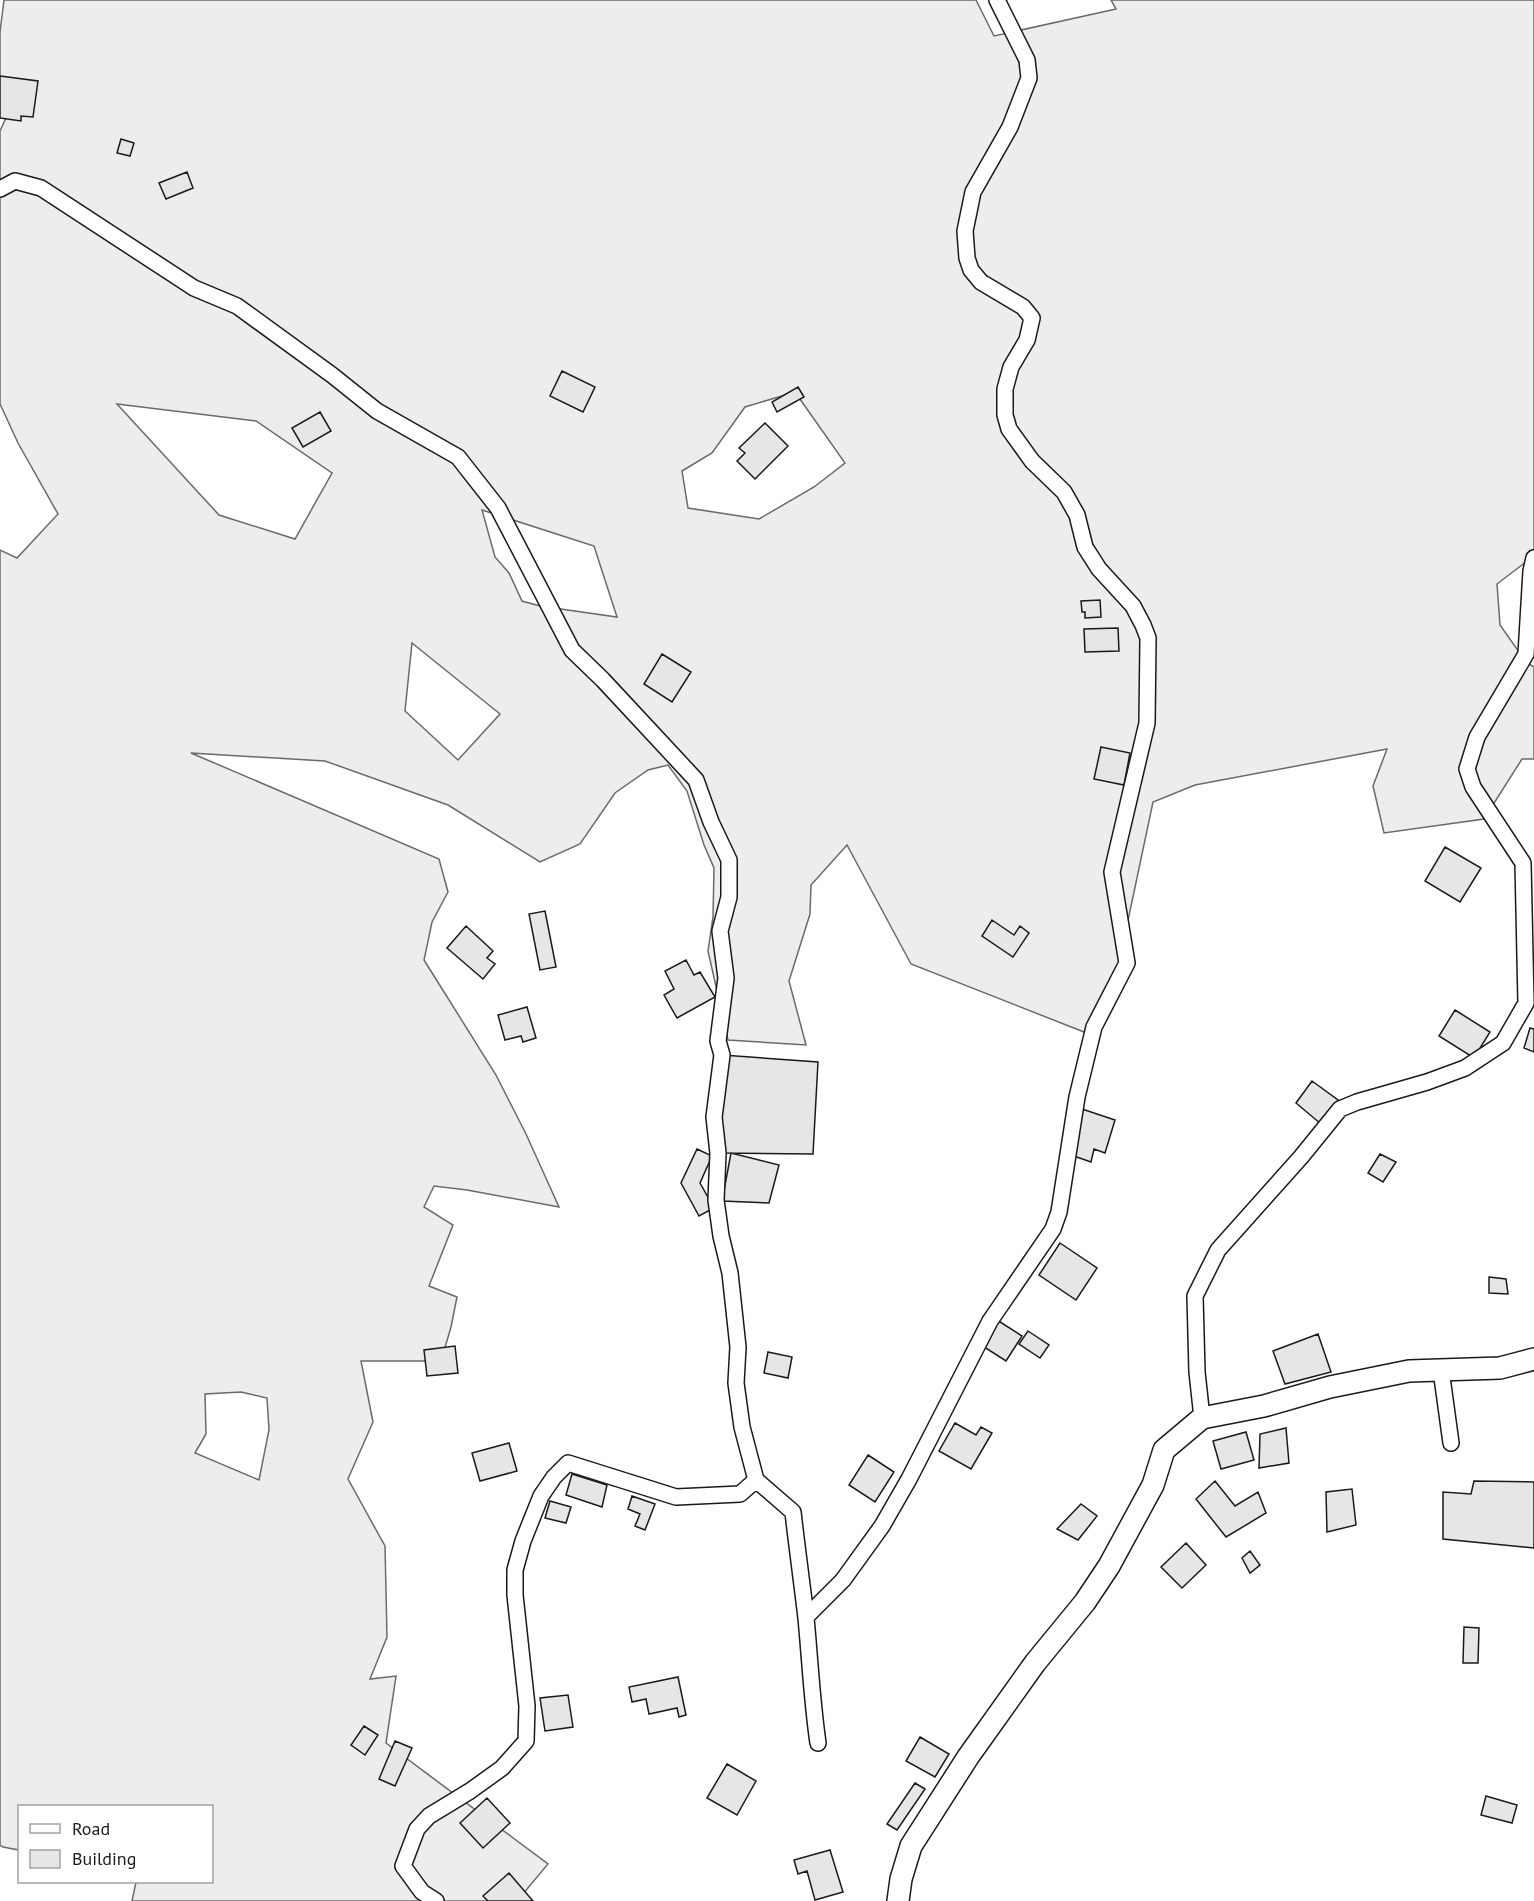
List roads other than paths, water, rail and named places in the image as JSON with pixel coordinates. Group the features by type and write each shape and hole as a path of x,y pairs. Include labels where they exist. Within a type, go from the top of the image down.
{"street":[{"path":"806,1617 843,1580 882,1526 909,1479 990,1321 1053,1229 1059,1212 1077,1097 1094,1027 1127,963 1112,872 1147,723 1148,638 1133,606 1099,569 1085,547 1077,515 1064,492 1032,461 1009,429 1005,415 1005,389 1011,368 1027,340 1032,318 1023,307 981,282 971,270 967,258 965,231 973,192 1010,127 1029,78 1027,60 997,0"},
{"path":"0,189 15,181 41,188 194,288 237,306 377,411 458,457 498,508 572,650 696,780 711,822 729,860 729,897 720,931 726,978 718,1041 722,1054 714,1117 718,1153 716,1200 721,1236 730,1273 738,1347 736,1383 742,1427 756,1480 793,1512 818,1743"},
{"path":"1202,1418 1197,1372 1195,1296 1218,1250 1294,1165 1340,1109 1465,1068 1503,1043 1530,1002 1523,862 1473,787 1467,769 1477,737 1526,654 1531,571 1534,558"},
{"path":"898,1901 901,1879 911,1846 981,1738 1035,1663 1085,1602 1109,1566 1153,1485 1164,1450 1202,1418 1264,1406 1330,1387 1409,1371 1500,1368 1534,1359"},
{"path":"1441,1370 1451,1443"},
{"path":"436,1901 422,1892 403,1866 417,1828 429,1816 502,1768 526,1741 527,1706 514,1595 515,1570 523,1540 541,1496 554,1477 568,1463 676,1497 740,1494 756,1480"}]}
